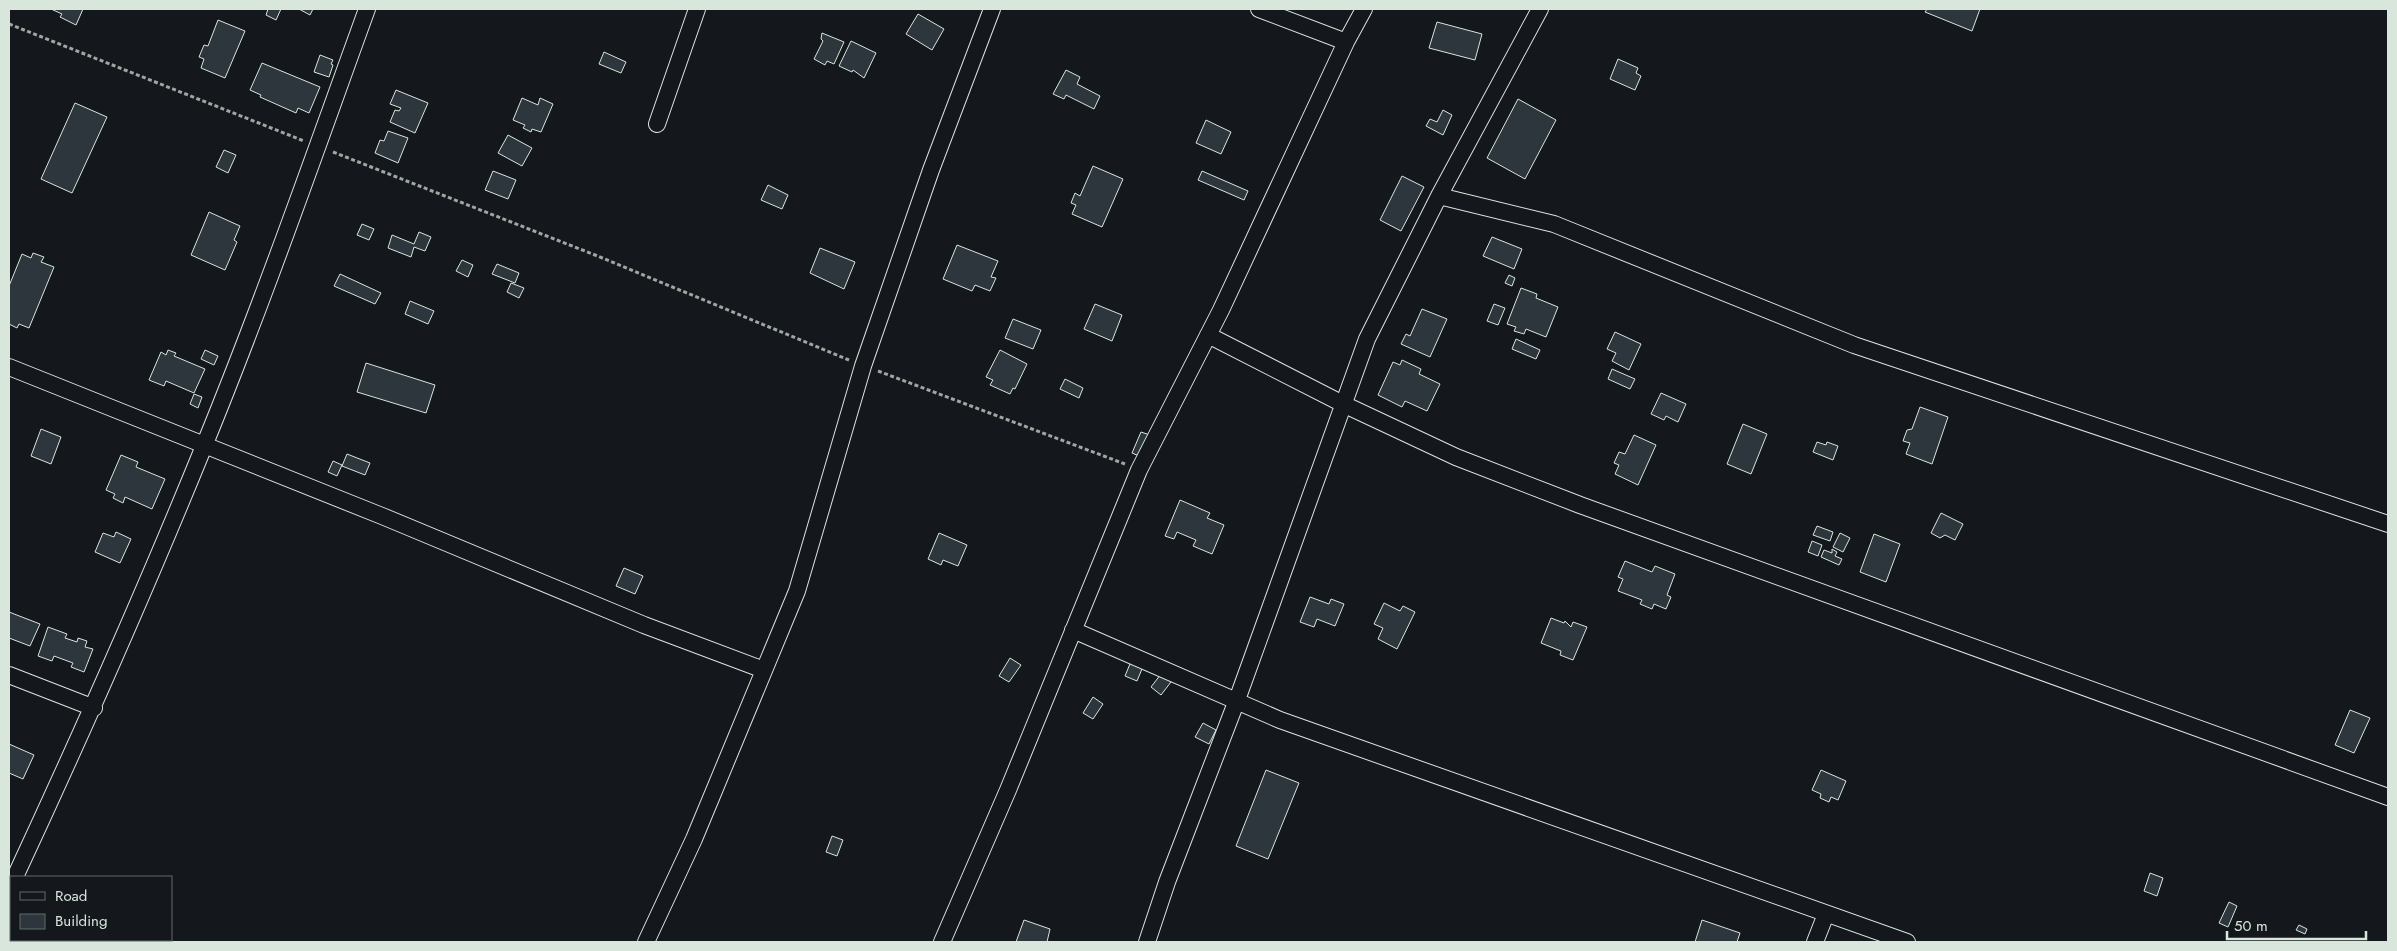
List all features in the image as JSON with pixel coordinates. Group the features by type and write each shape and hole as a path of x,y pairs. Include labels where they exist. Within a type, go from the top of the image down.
{"street":[{"path":"15,876 94,708 205,445 317,147 366,9"},
{"path":"657,124 697,9"},
{"path":"646,942 694,839 797,591 863,366 931,170 992,9"},
{"path":"1259,9 1346,42"},
{"path":"942,942 1139,470 1208,335 1346,42 1364,9"},
{"path":"1147,942 1167,882 1237,700 1367,340 1439,196 1540,9"},
{"path":"1439,196 1554,224 1854,345 2388,524"},
{"path":"1208,335 1343,404 1456,457 1580,505 2388,797"},
{"path":"9,367 205,445 644,625 764,670"},
{"path":"1073,630 1289,723 1907,942"},
{"path":"9,675 94,708"},
{"path":"1815,942 1826,914"}],"path":[{"path":"9,24 576,248 863,366 1139,470"}],"building":[{"path":"51,9 83,9 76,25 60,17 62,14"},
{"path":"268,9 281,9 276,20 266,15"},
{"path":"299,9 313,9 310,15"},
{"path":"1927,9 1980,9 1972,31 1925,12"},
{"path":"918,14 944,29 932,50 906,34"},
{"path":"218,20 245,31 225,78 201,68 204,59 199,57 204,45 208,46"},
{"path":"1437,22 1482,34 1475,60 1429,48"},
{"path":"822,33 844,42 834,64 827,61 825,65 814,59 823,41 821,39"},
{"path":"851,41 876,53 864,78 853,70 852,72 839,66"},
{"path":"604,52 626,62 621,73 599,64"},
{"path":"320,55 333,60 329,77 314,72"},
{"path":"1618,59 1638,68 1636,73 1641,76 1635,90 1610,79"},
{"path":"262,63 320,87 309,113 298,108 296,113 260,97 261,95 250,90"},
{"path":"1066,70 1080,77 1077,84 1100,96 1094,109 1066,95 1064,99 1053,94"},
{"path":"396,90 428,103 415,133 390,122 395,110 399,111 401,108 390,104"},
{"path":"522,98 538,105 540,98 553,104 541,132 532,129 531,132 523,128 525,125 513,120"},
{"path":"1518,99 1556,120 1525,179 1487,158"},
{"path":"75,103 107,117 72,193 41,179"},
{"path":"1443,110 1452,115 1443,135 1426,126 1430,119 1437,122"},
{"path":"1206,120 1231,132 1221,154 1196,143"},
{"path":"388,131 408,138 398,163 375,153 380,140 384,141"},
{"path":"508,135 532,148 522,166 498,153"},
{"path":"224,150 236,155 228,173 216,167"},
{"path":"1093,166 1123,179 1102,227 1072,214 1076,205 1071,203 1075,193 1080,196"},
{"path":"493,171 516,180 508,199 485,190"},
{"path":"1202,171 1248,191 1244,200 1198,180"},
{"path":"1402,176 1424,187 1401,231 1380,220"},
{"path":"768,185 788,195 782,209 761,200"},
{"path":"209,212 240,226 234,240 237,242 225,270 191,255"},
{"path":"362,224 374,229 369,240 357,235"},
{"path":"419,232 431,237 425,251 414,247 411,257 388,248 392,235 414,244"},
{"path":"1492,237 1522,249 1514,269 1483,256"},
{"path":"957,245 998,261 991,277 996,278 990,291 975,285 972,291 943,279"},
{"path":"820,248 855,262 844,289 810,273"},
{"path":"33,253 44,257 41,262 54,267 29,328 19,324 17,328 9,324 9,286 22,254 31,258"},
{"path":"462,260 473,265 468,277 456,271"},
{"path":"497,264 519,273 515,283 492,274"},
{"path":"340,274 381,293 375,304 334,286"},
{"path":"1509,275 1515,278 1512,286 1505,283"},
{"path":"511,283 524,288 519,298 507,292"},
{"path":"1521,288 1537,294 1536,298 1558,307 1546,337 1526,329 1524,334 1514,331 1516,327 1507,324"},
{"path":"410,301 434,311 428,324 405,314"},
{"path":"1095,304 1122,315 1112,341 1084,329"},
{"path":"1494,304 1505,308 1498,325 1487,321"},
{"path":"1422,309 1447,319 1430,357 1401,344 1406,334 1410,336"},
{"path":"1013,319 1041,330 1033,349 1005,338"},
{"path":"1615,332 1641,344 1629,370 1612,361 1616,353 1607,349"},
{"path":"1516,339 1540,350 1536,359 1512,349"},
{"path":"168,350 176,353 174,356 205,369 194,393 166,381 164,386 149,380 161,352 166,355"},
{"path":"205,350 218,356 214,365 201,359"},
{"path":"1000,350 1027,364 1015,389 1013,388 1010,394 990,385 993,380 986,377"},
{"path":"1402,360 1421,369 1419,374 1440,384 1427,411 1405,401 1402,407 1378,395 1393,362 1400,365"},
{"path":"366,363 435,385 426,413 357,392"},
{"path":"1612,369 1635,379 1630,389 1608,379"},
{"path":"1065,379 1083,388 1079,398 1060,389"},
{"path":"1661,393 1686,404 1678,422 1666,416 1664,420 1651,414"},
{"path":"194,394 202,397 198,408 190,404"},
{"path":"1920,407 1948,417 1932,464 1906,454 1910,443 1903,441 1907,430 1912,429"},
{"path":"1743,424 1767,434 1751,474 1727,464"},
{"path":"41,429 61,437 51,464 31,456"},
{"path":"1141,432 1153,436 1144,458 1132,453"},
{"path":"1634,435 1656,445 1638,485 1615,474 1619,465 1614,463 1619,452 1625,454"},
{"path":"1817,442 1826,445 1827,442 1838,446 1833,460 1813,452"},
{"path":"347,454 370,463 365,475 342,466"},
{"path":"121,455 138,462 136,467 165,479 152,509 125,497 123,503 113,498 115,494 106,490"},
{"path":"333,461 342,465 337,476 328,472"},
{"path":"1180,500 1210,513 1207,518 1224,525 1212,554 1193,546 1196,540 1177,532 1174,539 1165,536"},
{"path":"1941,513 1963,524 1955,540 1945,535 1940,538 1931,533"},
{"path":"1817,526 1833,532 1830,541 1813,535"},
{"path":"116,532 131,539 120,563 95,552 103,533 114,537"},
{"path":"939,533 967,545 958,566 943,560 941,565 928,559"},
{"path":"1840,533 1850,538 1843,552 1833,547"},
{"path":"1874,534 1900,544 1886,582 1860,572"},
{"path":"1812,541 1822,545 1818,556 1808,552"},
{"path":"1832,549 1837,552 1835,556 1842,559 1839,565 1821,557 1824,550 1832,553"},
{"path":"1625,561 1652,572 1655,566 1675,574 1667,595 1671,597 1666,609 1654,604 1652,609 1640,604 1642,600 1618,591 1623,579 1618,577"},
{"path":"624,568 643,576 635,594 616,586"},
{"path":"1310,597 1329,604 1331,599 1344,604 1335,626 1317,619 1314,627 1300,622"},
{"path":"1384,603 1400,611 1403,606 1415,612 1397,649 1378,639 1383,628 1374,624"},
{"path":"9,612 40,624 30,646 9,638"},
{"path":"1551,618 1564,623 1565,621 1571,627 1573,622 1587,627 1573,660 1560,655 1561,651 1541,643"},
{"path":"48,627 67,634 65,638 77,642 78,638 87,641 85,647 93,649 84,672 71,667 73,663 54,656 52,661 38,656"},
{"path":"1010,658 1021,665 1009,682 999,676"},
{"path":"1132,659 1144,664 1137,681 1125,676"},
{"path":"1161,674 1171,682 1161,695 1151,687"},
{"path":"1093,697 1103,704 1093,719 1083,713"},
{"path":"2350,710 2370,718 2354,753 2335,745"},
{"path":"1203,723 1216,730 1209,744 1195,737"},
{"path":"9,744 34,755 23,779 9,773"},
{"path":"1266,770 1299,783 1268,859 1236,846"},
{"path":"1821,770 1846,781 1838,800 1831,797 1829,802 1820,798 1821,794 1812,790"},
{"path":"832,836 843,840 837,856 826,852"},
{"path":"2150,873 2163,878 2157,896 2144,891"},
{"path":"2229,902 2237,906 2228,927 2219,923"},
{"path":"1024,920 1050,929 1047,942 1016,942"},
{"path":"1702,920 1740,933 1737,942 1695,942"},
{"path":"2299,925 2307,929 2305,934 2296,930"}]}
